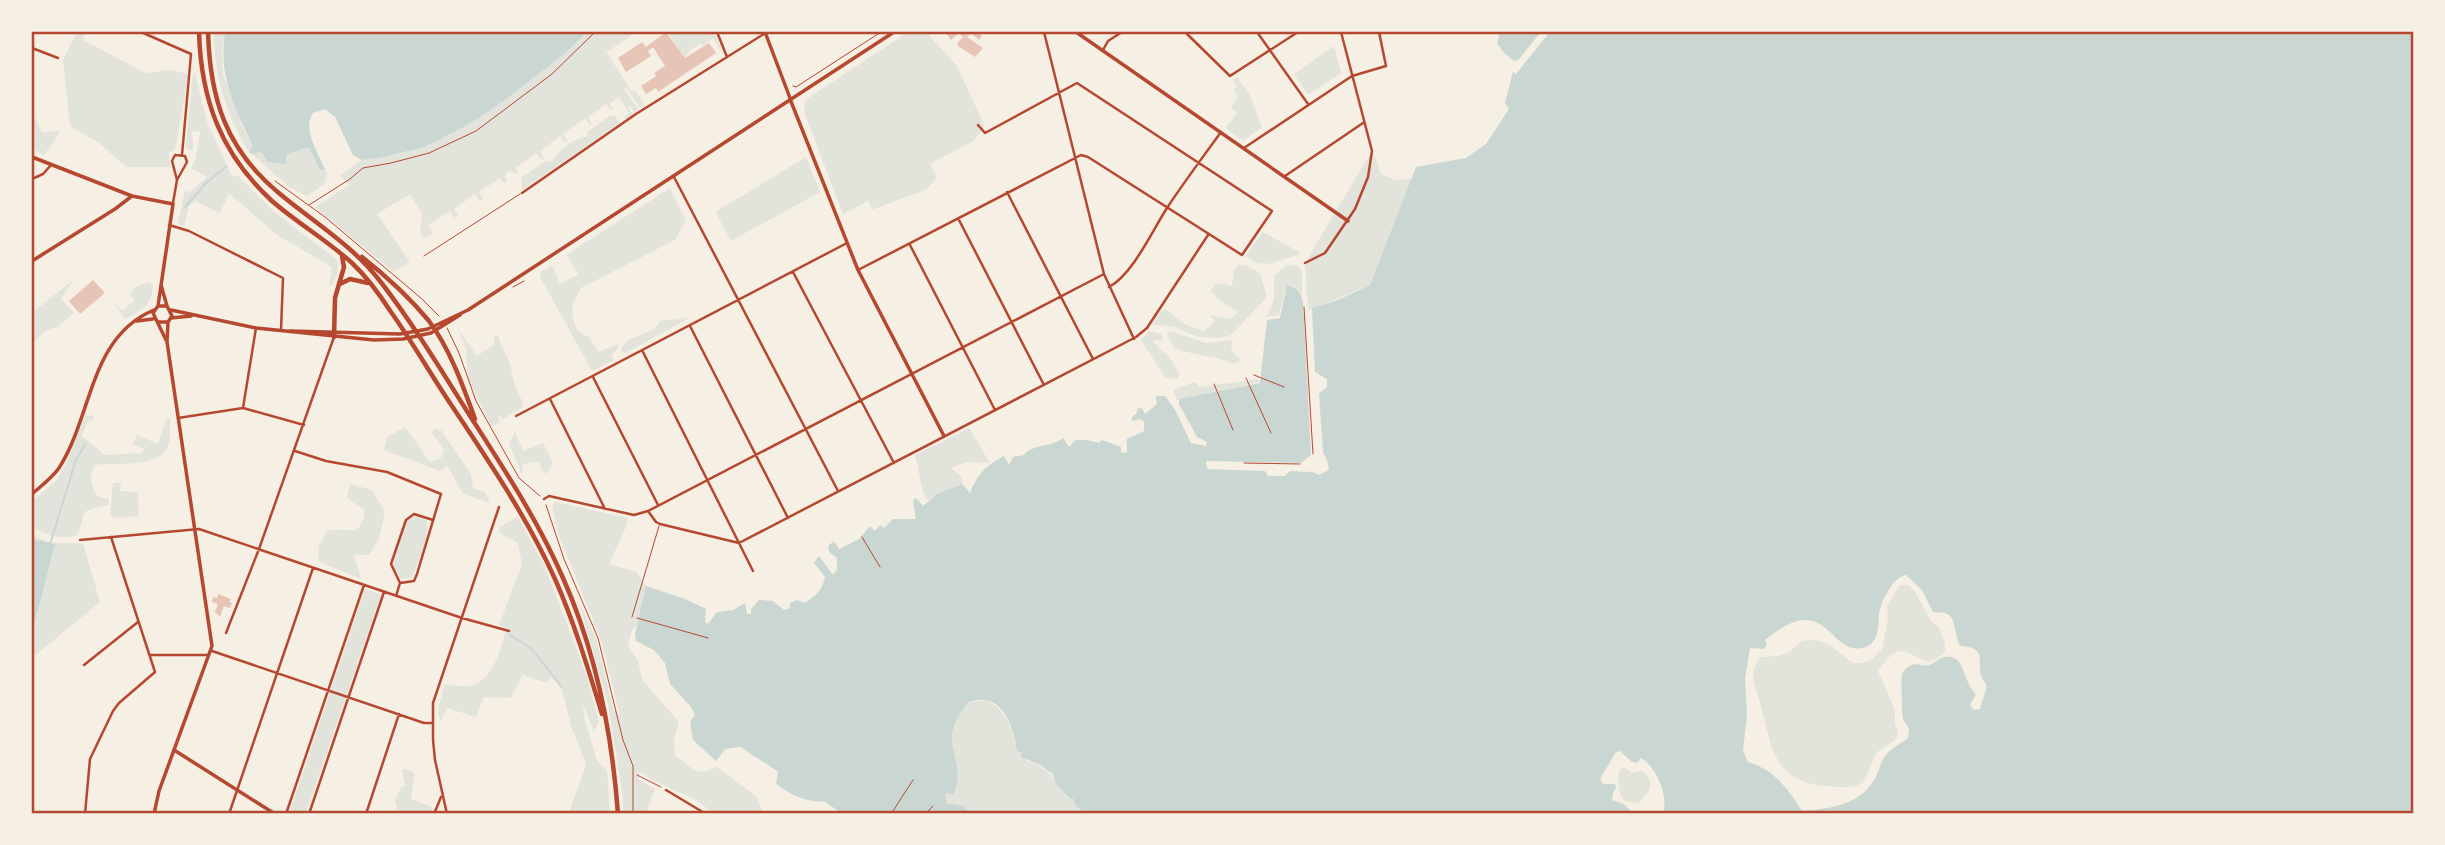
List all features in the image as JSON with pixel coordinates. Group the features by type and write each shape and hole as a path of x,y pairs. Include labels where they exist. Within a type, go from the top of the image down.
{"main road":[{"path":"199,32 200,64 214,120 246,175 274,203 340,252 371,284 505,487 555,579 574,626 605,724"},
{"path":"208,32 212,88 222,118 236,145 254,169 280,194 348,245 411,301 434,329 448,355 478,428"},
{"path":"766,32 858,270 943,436"},
{"path":"32,494 59,468 111,344 118,334 156,308 169,308 256,328 290,331 393,337 434,329 468,310 894,32"},
{"path":"1076,32 1348,221"},
{"path":"32,157 132,196 173,204 156,308 156,321 167,342"},
{"path":"32,261 116,209 132,196"},
{"path":"348,245 401,308 513,483 563,576 582,623 602,694 618,814"},
{"path":"334,334 335,298 344,267 340,252"},
{"path":"339,284 350,279 371,284"},
{"path":"154,814 159,791 211,653 212,639 167,342 169,308 161,283"},
{"path":"135,321 169,320 194,315"},
{"path":"174,750 275,814"}],"street":[{"path":"141,32 191,54 182,155 187,162 177,180 173,204"},
{"path":"717,32 727,57"},
{"path":"522,193 636,114 766,32"},
{"path":"1044,32 1104,274 1134,339"},
{"path":"1103,50 1108,41 1122,32"},
{"path":"1185,32 1230,76 1298,32"},
{"path":"1257,32 1308,104"},
{"path":"1305,263 1325,253 1348,221 1368,177 1372,151 1341,32"},
{"path":"1244,148 1352,76 1386,66 1379,32"},
{"path":"32,48 58,58"},
{"path":"858,270 1082,155 1242,255 1272,211 1077,83 985,133 978,125"},
{"path":"1285,176 1364,122"},
{"path":"1109,287 1116,284 1133,262 1167,208 1221,132"},
{"path":"177,180 172,161 175,155 182,155"},
{"path":"32,179 43,174 51,165"},
{"path":"674,176 838,491"},
{"path":"1007,192 1093,359"},
{"path":"958,219 1044,385"},
{"path":"169,225 189,231 283,278 281,330"},
{"path":"648,511 660,524 739,543 1134,339 1147,328 1208,235"},
{"path":"516,416 847,243"},
{"path":"909,244 995,410"},
{"path":"793,272 894,463"},
{"path":"544,499 549,496 634,515 648,511 1104,274"},
{"path":"690,326 788,518"},
{"path":"243,408 256,328"},
{"path":"226,633 295,451 334,334"},
{"path":"642,351 753,571"},
{"path":"593,377 658,505"},
{"path":"550,399 605,509"},
{"path":"178,418 243,408 304,425"},
{"path":"295,451 326,461 387,472 442,494 414,581 400,583"},
{"path":"447,814 435,760 433,703 499,507"},
{"path":"396,596 400,583 391,565 406,520 414,514 434,520"},
{"path":"80,540 195,529 462,618 509,631"},
{"path":"85,814 90,759 113,712 119,703 155,672 111,537"},
{"path":"229,814 314,568"},
{"path":"286,814 364,585"},
{"path":"309,814 384,592"},
{"path":"84,666 138,622"},
{"path":"150,655 211,653 277,672 424,723 433,723"},
{"path":"366,814 399,714"},
{"path":"666,790 706,814"},
{"path":"434,814 442,794"}],"lane":[{"path":"424,256 522,193"},
{"path":"632,617 660,524"}],"path":[{"path":"308,205 363,168 429,153 476,131 552,74 595,32"},
{"path":"788,89 793,86 796,88 881,32"},
{"path":"270,178 308,205 396,277"},
{"path":"513,287 524,281"},
{"path":"1304,307 1313,454"},
{"path":"1254,375 1284,387"},
{"path":"1246,378 1271,433"},
{"path":"1214,384 1233,430"},
{"path":"1244,463 1300,464"},
{"path":"862,537 880,567"},
{"path":"632,617 708,638"},
{"path":"633,814 635,774 666,790"},
{"path":"891,814 914,780"},
{"path":"925,814 933,806"}],"shaded area":[{"path":"77,32 86,32 83,40 146,73 171,70 188,74 177,141 175,149 169,153 170,167 126,167 99,143 70,126 63,60"},
{"path":"214,32 225,32 222,48 223,75 239,112 241,124 253,146 249,152 223,94 216,64"},
{"path":"225,32 587,32 564,54 506,99 471,123 424,147 362,160 353,155 335,117 325,109 313,113 309,127 325,169 320,170 309,147 287,154 286,164 268,162 261,152 249,152 253,146 234,105 226,77 223,48"},
{"path":"587,32 637,32 604,54 607,53 632,92 635,90 645,106 640,108 626,87 624,89 638,109 635,113 628,107 633,115 626,120 624,117 629,113 619,97 609,104 613,109 606,104 588,117 592,124 585,118 563,134 568,141 565,143 560,136 540,151 544,159 536,153 515,168 519,174 508,171 505,176 507,182 504,183 500,178 479,192 483,200 480,201 475,194 454,209 458,216 455,218 450,211 428,225 433,233 423,239 420,230 422,213 410,194 377,214 410,262 394,272 315,207 349,185 340,175 362,160 378,158 471,123 563,54"},
{"path":"668,32 714,32 723,54 713,38 703,46 701,43 689,51 685,58"},
{"path":"908,32 926,32 957,66 985,127 973,141 930,164 937,178 925,190 874,209 868,201 843,214 804,112 805,100"},
{"path":"1500,32 1541,32 1519,59 1514,61 1497,43"},
{"path":"1550,32 2413,32 2413,813 1663,813 1663,791 1652,768 1641,758 1637,763 1632,762 1620,751 1616,752 1600,779 1603,784 1615,784 1612,800 1624,804 1633,813 1085,813 1075,805 1073,798 1070,799 1056,784 1053,774 1021,757 1022,753 1017,751 1012,728 999,706 981,700 968,702 953,729 957,780 954,794 947,793 945,796 947,803 963,806 971,813 841,813 824,801 805,799 785,790 776,783 778,772 741,747 725,749 716,761 693,740 690,722 695,715 691,707 670,684 665,663 654,650 636,641 635,634 646,586 706,609 705,622 708,624 717,612 733,610 745,603 747,614 751,614 751,609 759,600 773,601 784,610 797,600 804,603 818,593 824,582 825,577 814,563 819,556 833,575 837,570 837,558 830,553 828,546 834,541 839,549 859,539 870,526 875,531 880,525 884,528 893,519 916,519 913,500 916,498 923,506 937,494 962,484 970,493 983,471 998,459 1004,456 1009,465 1013,457 1063,438 1069,447 1075,440 1099,443 1102,440 1121,447 1121,453 1127,452 1127,439 1144,431 1144,422 1140,419 1132,421 1132,417 1138,408 1142,408 1145,414 1157,404 1156,396 1165,396 1174,408 1191,443 1206,446 1207,442 1197,437 1179,404 1179,399 1260,383 1267,320 1280,318 1287,284 1298,290 1303,301 1311,455 1301,463 1206,461 1207,469 1265,471 1268,476 1285,476 1290,471 1319,475 1329,470 1323,452 1319,394 1327,387 1327,379 1315,372 1312,308 1338,300 1370,285 1416,167 1466,158 1486,144 1509,109 1505,103 1513,72 1516,74","holes":["1906,575 1922,590 1933,612 1945,613 1952,619 1961,646 1978,652 1981,675 1987,686 1980,709 1974,710 1970,705 1976,694 1969,685 1961,664 1954,658 1944,657 1929,665 1911,665 1902,675 1903,716 1909,728 1908,738 1886,755 1874,780 1861,795 1833,807 1802,811 1780,781 1766,770 1748,762 1743,751 1747,714 1745,679 1750,648 1764,649 1767,645 1765,640 1786,625 1803,620 1816,622 1843,644 1853,648 1866,647 1876,637 1882,603 1897,580"]},
{"path":"1334,46 1341,73 1308,95 1294,74"},
{"path":"195,72 207,122 232,176 238,176 273,211 337,260 337,275 329,288 332,267 277,235 229,193 220,213 195,201 189,206 184,226 178,224 185,189 189,193 207,177 191,168 196,158 200,131 191,132 193,151 186,148"},
{"path":"1237,77 1249,93 1262,127 1243,141 1226,128 1237,113 1231,108 1238,96 1233,89 1237,87 1233,80"},
{"path":"610,116 615,116 620,123 522,190 521,178 546,161 552,162 566,145 587,137 588,131"},
{"path":"35,118 42,132 61,131 44,155 32,149 32,121"},
{"path":"309,146 320,170 325,169 327,174 324,184 307,196 289,187 252,154 261,152 286,163 287,154"},
{"path":"1370,154 1376,158 1381,174 1396,180 1412,179 1370,285 1308,311 1305,263"},
{"path":"806,157 820,192 731,241 717,211"},
{"path":"670,188 686,221 675,240 581,288 575,299 572,313 577,330 590,338 598,352 619,344 611,354 614,360 592,371 540,277 541,272 552,265 560,284 579,274 566,255"},
{"path":"1263,232 1299,252 1298,255 1268,264 1256,263 1245,256"},
{"path":"1238,265 1245,265 1260,273 1267,297 1231,335 1220,338 1198,337 1174,327 1152,324 1162,310 1167,310 1184,324 1204,331 1215,322 1210,315 1230,319 1238,312 1211,291 1214,285 1221,283 1232,286 1234,271"},
{"path":"1286,265 1298,266 1302,271 1302,299 1299,290 1287,283 1279,315 1266,317 1274,300 1274,276"},
{"path":"74,279 61,299 74,313 58,327 43,333 32,344 32,313"},
{"path":"147,282 153,285 151,297 142,310 125,319 111,299 122,311 135,300 130,295 134,288"},
{"path":"691,317 624,354 621,349 628,340 653,330 661,321"},
{"path":"458,329 477,356 493,345 495,335 499,337 523,401 522,408 503,419 498,415 500,423 491,426 468,378 466,349"},
{"path":"1149,331 1162,334 1162,341 1153,342 1170,358 1180,375 1176,379 1165,377 1141,340"},
{"path":"1170,331 1207,343 1231,340 1231,351 1240,358 1239,361 1234,364 1174,348 1167,334"},
{"path":"1258,379 1260,382 1177,400 1173,390 1195,382 1200,387"},
{"path":"86,415 94,416 88,420 82,436 104,455 142,453 144,449 133,444 137,435 158,444 166,419 170,418 168,446 156,458 147,461 95,465 91,477 93,488 97,496 109,500 109,505 86,511 76,536 58,537 47,534 32,525 32,501 56,481"},
{"path":"405,427 430,462 441,458 444,449 432,433 434,429 441,430 471,474 473,488 486,493 490,503 463,494 447,465 440,471 384,450 387,437"},
{"path":"969,428 990,463 966,462 951,468 961,476 963,483 927,500 915,455"},
{"path":"515,432 523,451 543,443 553,462 547,474 541,470 539,461 523,464 522,475 509,443"},
{"path":"113,483 121,483 120,491 138,492 139,516 110,516"},
{"path":"350,484 372,490 383,508 384,517 379,539 369,555 354,555 361,579 318,561 319,546 327,531 357,530 364,519 364,510 347,498"},
{"path":"555,502 628,518 609,564 637,572 646,586 638,623 632,630 628,645 638,661 643,681 679,722 674,738 675,756 699,771 717,767 757,797 763,813 713,813 696,800 652,780 641,772 638,779 655,789 646,813 623,813 608,704 579,602 596,639 614,711 620,716 601,640 558,533 552,506"},
{"path":"419,516 427,521 427,539 412,578 401,579 394,569 394,561 407,522"},
{"path":"518,517 545,567 585,671 599,722 594,731 583,705 584,716 597,761 607,770 610,813 569,813 586,764 571,726 562,689 551,677 546,683 523,675 524,672 511,698 484,697 476,717 447,708 441,721 438,715 445,684 465,686 477,683 490,671 499,654 506,628 499,625 522,564 518,543 498,532 501,526"},
{"path":"32,533 49,542 83,543 100,602 32,658 32,629 55,545 32,539"},
{"path":"32,539 55,544 32,629"},
{"path":"1900,585 1908,585 1914,590 1931,621 1939,628 1945,643 1945,652 1937,659 1929,661 1900,651 1891,655 1878,671 1895,710 1898,733 1896,739 1876,753 1863,783 1849,787 1826,786 1808,783 1795,777 1777,759 1772,747 1754,680 1756,664 1760,657 1788,653 1802,641 1816,640 1828,644 1853,663 1871,660 1882,649 1888,619 1887,606"},
{"path":"365,589 381,595 306,813 289,814"},
{"path":"986,700 1004,714 1017,751 1022,753 1027,761 1048,772 1069,799 1073,797 1075,805 1085,813 971,813 963,806 947,803 944,796 947,793 954,794 957,775 950,734 952,726 968,702"},
{"path":"1621,768 1632,773 1642,771 1649,779 1650,787 1638,803 1624,801 1622,797 1618,780"},
{"path":"405,769 415,773 411,799 432,807 430,813 394,813 397,808 395,800 401,787 405,786 402,771"}],"building":[{"path":"666,32 685,58 709,43 716,53 658,92 656,88 646,94 641,86 665,66 653,47 648,51 651,56 626,72 618,58 642,42 646,47"},
{"path":"945,32 978,32 982,36 979,40 971,33 967,37 983,48 975,57 958,46 957,43 963,37 959,33 951,40"},
{"path":"93,280 105,293 80,314 69,301"},
{"path":"218,594 231,599 229,602 232,603 230,608 224,606 220,617 215,612 218,604 212,602 213,597 217,598"}],"waterway":[{"path":"185,207 207,182 227,166"},
{"path":"50,544 76,460 85,444"},
{"path":"510,635 531,648 562,687"}]}
